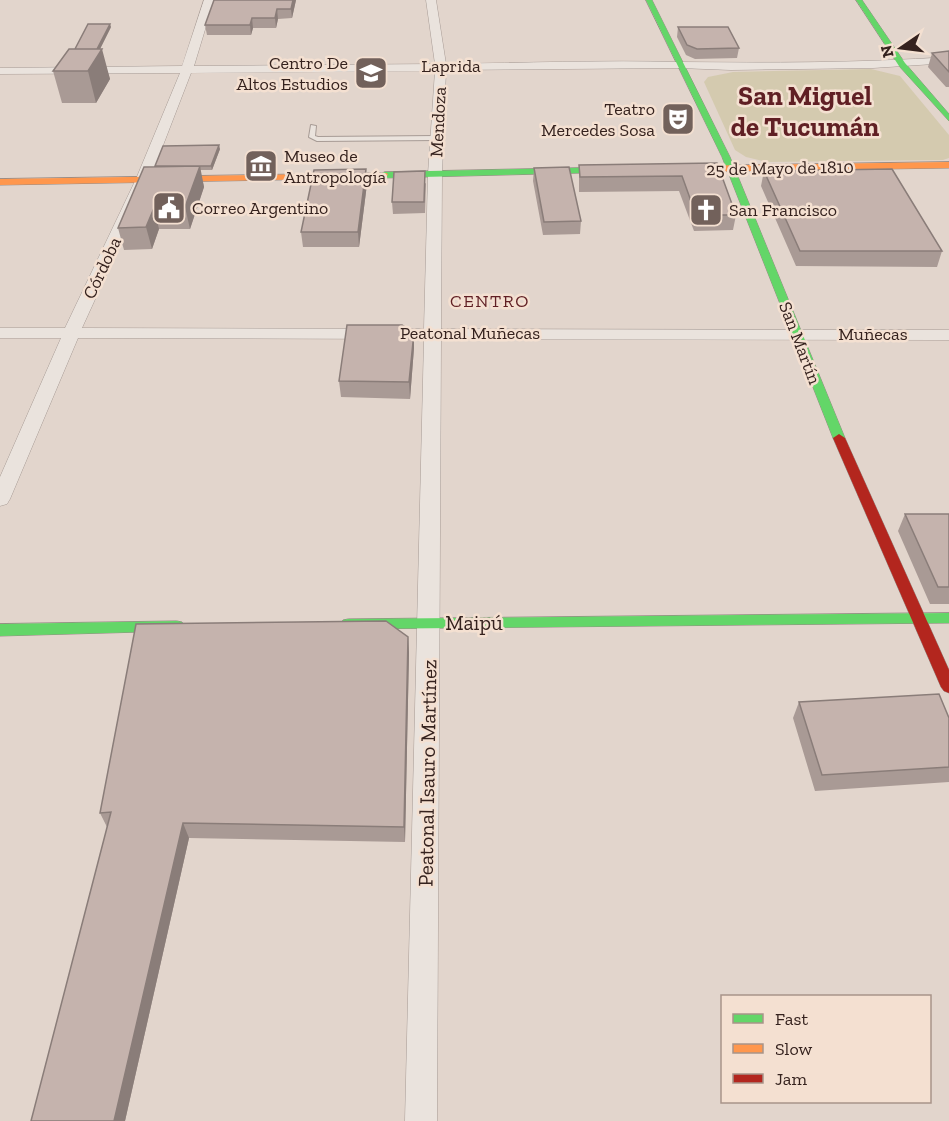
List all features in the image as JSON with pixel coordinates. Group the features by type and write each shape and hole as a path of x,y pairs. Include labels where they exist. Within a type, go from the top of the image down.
{"street":[{"name":"Córdoba","path":"0,499 71,334 143,179 187,69 210,0"},
{"name":"Mendoza","path":"431,0 441,66 435,174"},
{"name":"San Martín","path":"649,0 679,65 690,80 726,158 819,392 949,687"},
{"path":"859,0 866,16 898,55 902,64 949,119"},
{"name":"Laprida","path":"0,71 441,66 679,65 731,67 902,64 921,60 949,60"},
{"name":"25 de Mayo de 1810","path":"670,170 949,165"},
{"path":"0,182 635,170"},
{"name":"Peatonal Isauro Martínez","path":"421,1121 435,174"},
{"name":"Peatonal Muñecas","path":"0,333 797,334"},
{"name":"Muñecas","path":"797,334 949,335"},
{"name":"Maipú","path":"335,624 949,618"},
{"path":"0,630 194,626"}],"lane":[{"path":"313,126 312,136 317,139 437,138"}],"shaded area":[{"path":"871,69 900,76 949,135 949,158 943,160 767,162 746,157 735,150 704,82 708,77 733,72"}],"building":[{"path":"214,0 293,0 291,9 277,9 275,18 252,18 250,25 205,25"},
{"path":"88,24 110,24 97,49 75,49"},
{"path":"678,27 728,27 739,48 697,49 687,45"},
{"path":"69,49 102,49 88,71 53,71"},
{"path":"949,51 949,72 932,53"},
{"path":"219,145 211,166 155,166 163,146"},
{"path":"717,163 736,215 696,215 682,176 580,177 579,165"},
{"path":"200,166 185,207 154,208 146,227 118,228 144,167"},
{"path":"569,167 581,221 544,222 534,168"},
{"path":"366,169 358,232 301,232 314,170"},
{"path":"892,169 942,251 800,251 764,171"},
{"path":"425,171 424,202 392,202 394,172"},
{"path":"347,325 402,325 414,332 409,382 339,381"},
{"path":"905,514 949,514 949,587 938,587"},
{"path":"386,621 408,637 404,827 183,823 114,1121 31,1121 111,812 100,813 136,624"},
{"path":"939,694 949,718 949,767 822,775 799,702"}],"traffic: fast":[{"path":"649,0 726,157 839,438"},
{"path":"859,0 902,64 949,119"},
{"path":"384,175 619,170"},
{"path":"348,624 949,618"},
{"path":"0,630 177,626"}],"traffic: slow":[{"path":"679,169 949,165"},
{"path":"0,182 384,175"}],"traffic: jam":[{"path":"839,438 949,687"}],"place":[{"name":"Centro De Altos Estudios","path":"371,73"},
{"name":"Teatro Mercedes Sosa","path":"678,119"},
{"name":"Museo de Antropología","path":"261,166"},
{"name":"Correo Argentino","path":"169,208"},
{"name":"San Francisco","path":"706,210"}],"district":[{"name":"San Miguel de Tucumán","path":"805,112"},
{"name":"CENTRO","path":"490,301"}]}
